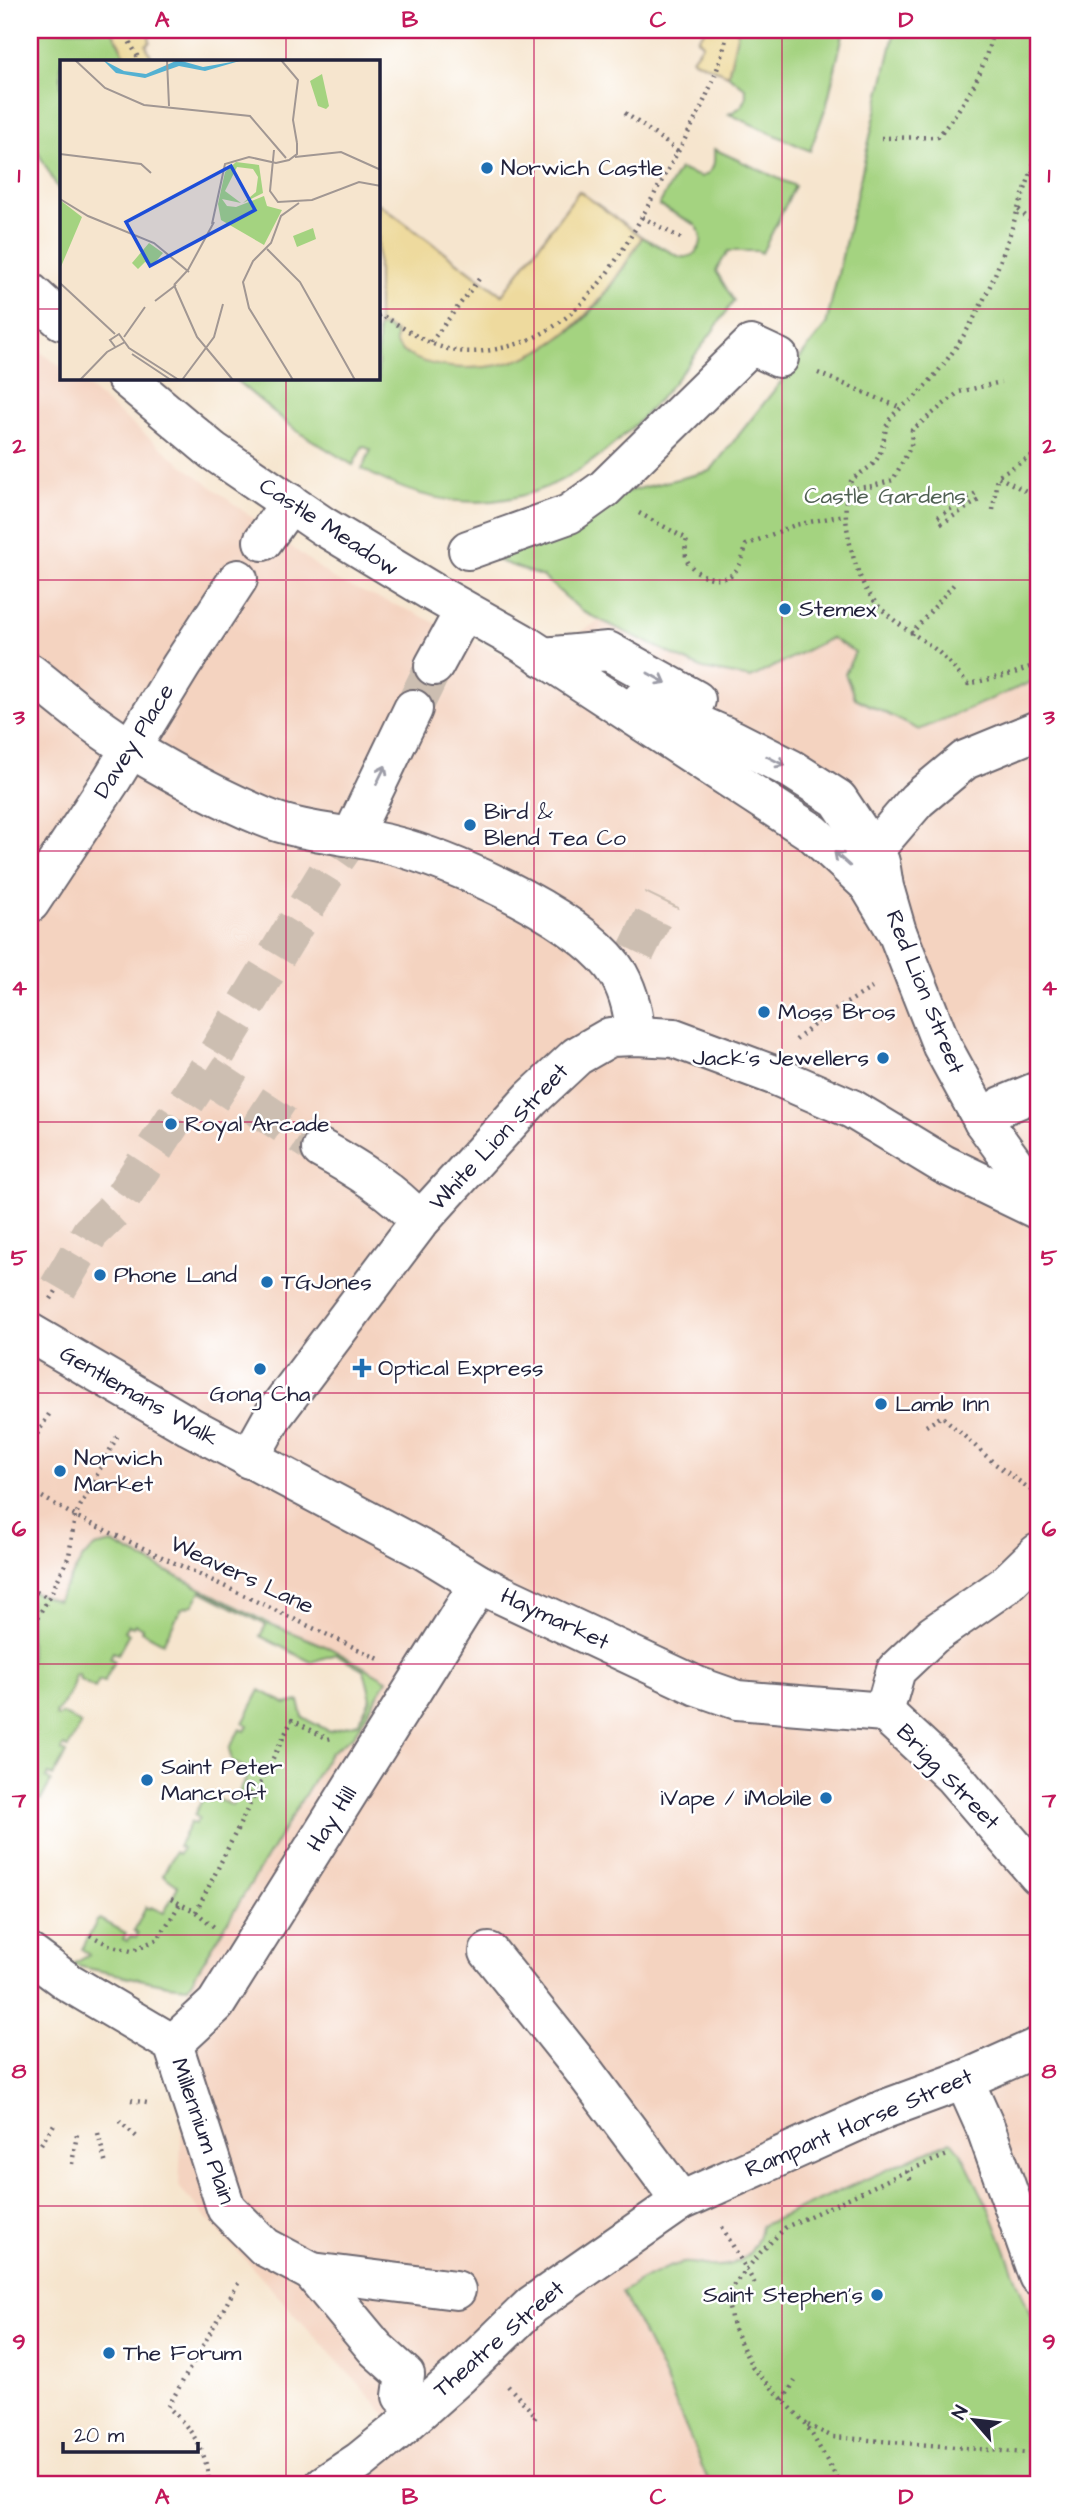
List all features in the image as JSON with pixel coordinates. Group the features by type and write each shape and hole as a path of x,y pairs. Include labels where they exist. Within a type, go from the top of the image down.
{"street":[{"path":"30,292 60,319"},
{"path":"468,550 613,496 751,345 779,358"},
{"name":"Castle Meadow","path":"128,380 213,451 290,503 464,611 521,642 813,833 868,884 897,932"},
{"path":"263,541 290,503"},
{"name":"Davey Place","path":"30,903 238,579"},
{"path":"434,666 464,611"},
{"name":"Castle Meadow","path":"544,657 734,740 791,769 838,800 874,850"},
{"path":"30,673 130,748 266,818 403,848 503,888 541,909 594,945 627,963 636,1035"},
{"path":"352,836 413,709"},
{"path":"874,850 916,800 965,760 1038,730"},
{"name":"Red Lion Street","path":"874,850 880,862 897,932 942,1046 983,1121 1038,1197"},
{"name":"White Lion Street","path":"248,1459 273,1416 420,1221 532,1098 577,1056 610,1038 636,1035 674,1038 776,1076 852,1109 943,1164 1038,1210"},
{"path":"983,1121 1002,1106 1038,1091"},
{"path":"321,1149 364,1172 405,1205 420,1221"},
{"name":"Gentlemans Walk","path":"30,1333 248,1459"},
{"name":"Haymarket","path":"248,1459 425,1550 479,1584 697,1686 737,1700 884,1712"},
{"path":"884,1712 896,1670 933,1635 1004,1586 1038,1553"},
{"name":"Hay Hill","path":"173,2044 216,2004 479,1584"},
{"name":"Brigg Street","path":"884,1712 953,1776 1038,1875"},
{"name":"Millennium Plain","path":"30,1954 68,1982 173,2044 226,2208 258,2253 312,2272 456,2290"},
{"path":"497,1961 592,2064 691,2195"},
{"name":"Rampant Horse Street","path":"691,2195 884,2109 964,2080 1038,2046"},
{"path":"964,2080 986,2129 1038,2276"},
{"name":"Theatre Street","path":"324,2485 360,2461 397,2431 532,2305 691,2195"},
{"name":"Millennium Plain","path":"312,2272 376,2349 405,2375 402,2396"}],"path":[{"path":"123,30 139,60"},
{"path":"380,315 452,350 492,351 535,338 553,329 573,313 598,285 642,217 716,76 728,30"},
{"path":"881,138 938,138 969,97 986,61 993,30"},
{"path":"625,113 678,151"},
{"path":"1038,150 1003,259 981,309 961,341 920,392 888,421 884,444 874,462 850,482 844,514 851,548 866,590 889,617 933,647 968,684 1012,674 1038,664"},
{"path":"1032,170 1038,180"},
{"path":"1018,209 1031,221 1038,240"},
{"path":"642,217 684,240"},
{"path":"431,342 479,279"},
{"path":"831,378 901,408"},
{"path":"849,489 893,480 911,446 912,429 959,392 1002,382"},
{"path":"997,476 1038,453"},
{"path":"997,476 1038,498"},
{"path":"993,510 997,476"},
{"path":"938,517 976,493"},
{"path":"613,496 687,538 685,550 689,565 700,574 716,579 731,575 743,559 746,545 795,525 844,514"},
{"path":"941,524 979,500"},
{"path":"911,634 955,583"},
{"path":"1034,602 1038,611"},
{"path":"776,1076 796,1040 805,1031 875,986"},
{"path":"30,1629 49,1598 69,1556 75,1516 138,1395"},
{"path":"30,1446 51,1411"},
{"path":"926,1426 942,1416 994,1463 1038,1495"},
{"name":"Weavers Lane","path":"30,1490 75,1516 382,1661"},
{"path":"30,1590 49,1598"},
{"path":"196,1912 292,1720 328,1739 354,1735 377,1747"},
{"path":"241,1788 254,1796"},
{"path":"171,1899 196,1912 221,1933 251,1948"},
{"path":"90,1935 109,1945 131,1951 158,1939 180,1904"},
{"path":"131,2100 148,2103"},
{"path":"119,2121 138,2138"},
{"path":"41,2144 55,2123"},
{"path":"99,2133 106,2165"},
{"path":"72,2164 77,2134"},
{"path":"841,2485 806,2424 752,2367 733,2327 726,2294 786,2227 950,2154"},
{"path":"907,2171 911,2181"},
{"path":"691,2195 755,2284"},
{"path":"209,2485 202,2448 185,2423 169,2407 258,2253"},
{"path":"783,2400 795,2381"},
{"path":"806,2424 833,2437 1038,2454"}],"shaded area":[{"path":"1038,276 1038,2485 365,2485 382,2464 409,2440 179,2187 188,1987 330,1753 354,1735 387,1680 112,1543 84,1556 57,1601 30,1591 30,344 60,366 60,380 78,380 185,467 338,582 415,613 536,672 584,630 779,514"}],"green space":[{"path":"30,30 112,30 127,60 60,60 60,192 30,138"},
{"path":"738,30 844,30 827,104 810,151 729,114 740,107 746,98 745,88 728,75"},
{"name":"Castle Gardens","path":"895,30 1038,30 1038,679 919,730 855,698 845,674 855,652 831,638 751,678 703,669 583,612 543,577 469,550 484,527 710,471 826,325"},
{"path":"714,149 795,186 762,253 728,251 716,271 734,301 662,396 622,437 578,470 531,493 480,502 424,495 362,469 371,450 363,446 353,465 297,431 235,380 380,380 380,327 383,326 396,333 397,344 403,351 424,360 499,363 539,351 567,334 600,302 642,237 680,257 696,252 701,237 696,225 659,205 679,169 701,177 712,169"},
{"path":"112,1543 268,1623 330,1648 387,1680 354,1735 330,1753 188,1987 72,1965 89,1955 82,1949 100,1919 126,1933 123,1939 127,1941 130,1936 136,1938 138,1934 134,1931 146,1907 164,1913 178,1886 163,1875 175,1852 179,1854 182,1848 178,1846 191,1822 195,1824 199,1818 194,1815 206,1793 232,1806 250,1771 232,1761 229,1749 240,1729 245,1731 248,1726 243,1723 260,1690 286,1704 299,1701 303,1718 329,1731 358,1723 371,1698 364,1670 336,1654 311,1662 260,1636 266,1625 201,1591 193,1605 182,1608 163,1643 141,1631 142,1628 135,1624 133,1627 128,1625 124,1631 129,1634 118,1654 113,1652 110,1658 115,1661 104,1682 99,1680 95,1688 80,1680 79,1674 74,1675 68,1696 55,1713 57,1717 63,1714 81,1724 68,1748 64,1746 61,1750 66,1753 53,1776 48,1774 46,1778 51,1781 41,1800 36,1797 30,1806 30,1591 57,1601 84,1556 95,1547"},
{"path":"951,2141 962,2154 990,2211 1038,2335 1038,2485 710,2485 661,2369 622,2292 643,2279 683,2263 720,2266 738,2262 755,2244 761,2226"}],"sand":[{"path":"112,30 148,30 150,42 146,45 153,60 127,60"},
{"path":"705,30 738,30 728,75 692,59 703,44 698,39"},
{"path":"579,191 642,237 607,290 566,334 541,350 514,361 484,367 450,367 414,357 396,344 396,332 384,326 380,327 380,204 502,295"}],"tunnel":[{"path":"413,709 434,666"},
{"path":"58,1288 90,1233 114,1210 205,1073 352,836"},
{"path":"636,952 662,899"},
{"path":"205,1073 321,1149"}],"place":[{"name":"Norwich Castle","path":"487,168"},
{"name":"Stemex","path":"785,609"},
{"name":"Bird & Blend Tea Co","path":"470,825"},
{"name":"Moss Bros","path":"764,1012"},
{"name":"Jack's Jewellers","path":"883,1058"},
{"name":"Royal Arcade","path":"171,1124"},
{"name":"Phone Land","path":"100,1275"},
{"name":"TGJones","path":"267,1282"},
{"name":"Optical Express","path":"362,1368"},
{"name":"Gong Cha","path":"260,1369"},
{"name":"Lamb Inn","path":"881,1404"},
{"name":"Norwich Market","path":"60,1471"},
{"name":"Saint Peter Mancroft","path":"147,1780"},
{"name":"iVape / iMobile","path":"826,1798"},
{"name":"Saint Stephen's","path":"877,2295"},
{"name":"The Forum","path":"109,2353"}]}
